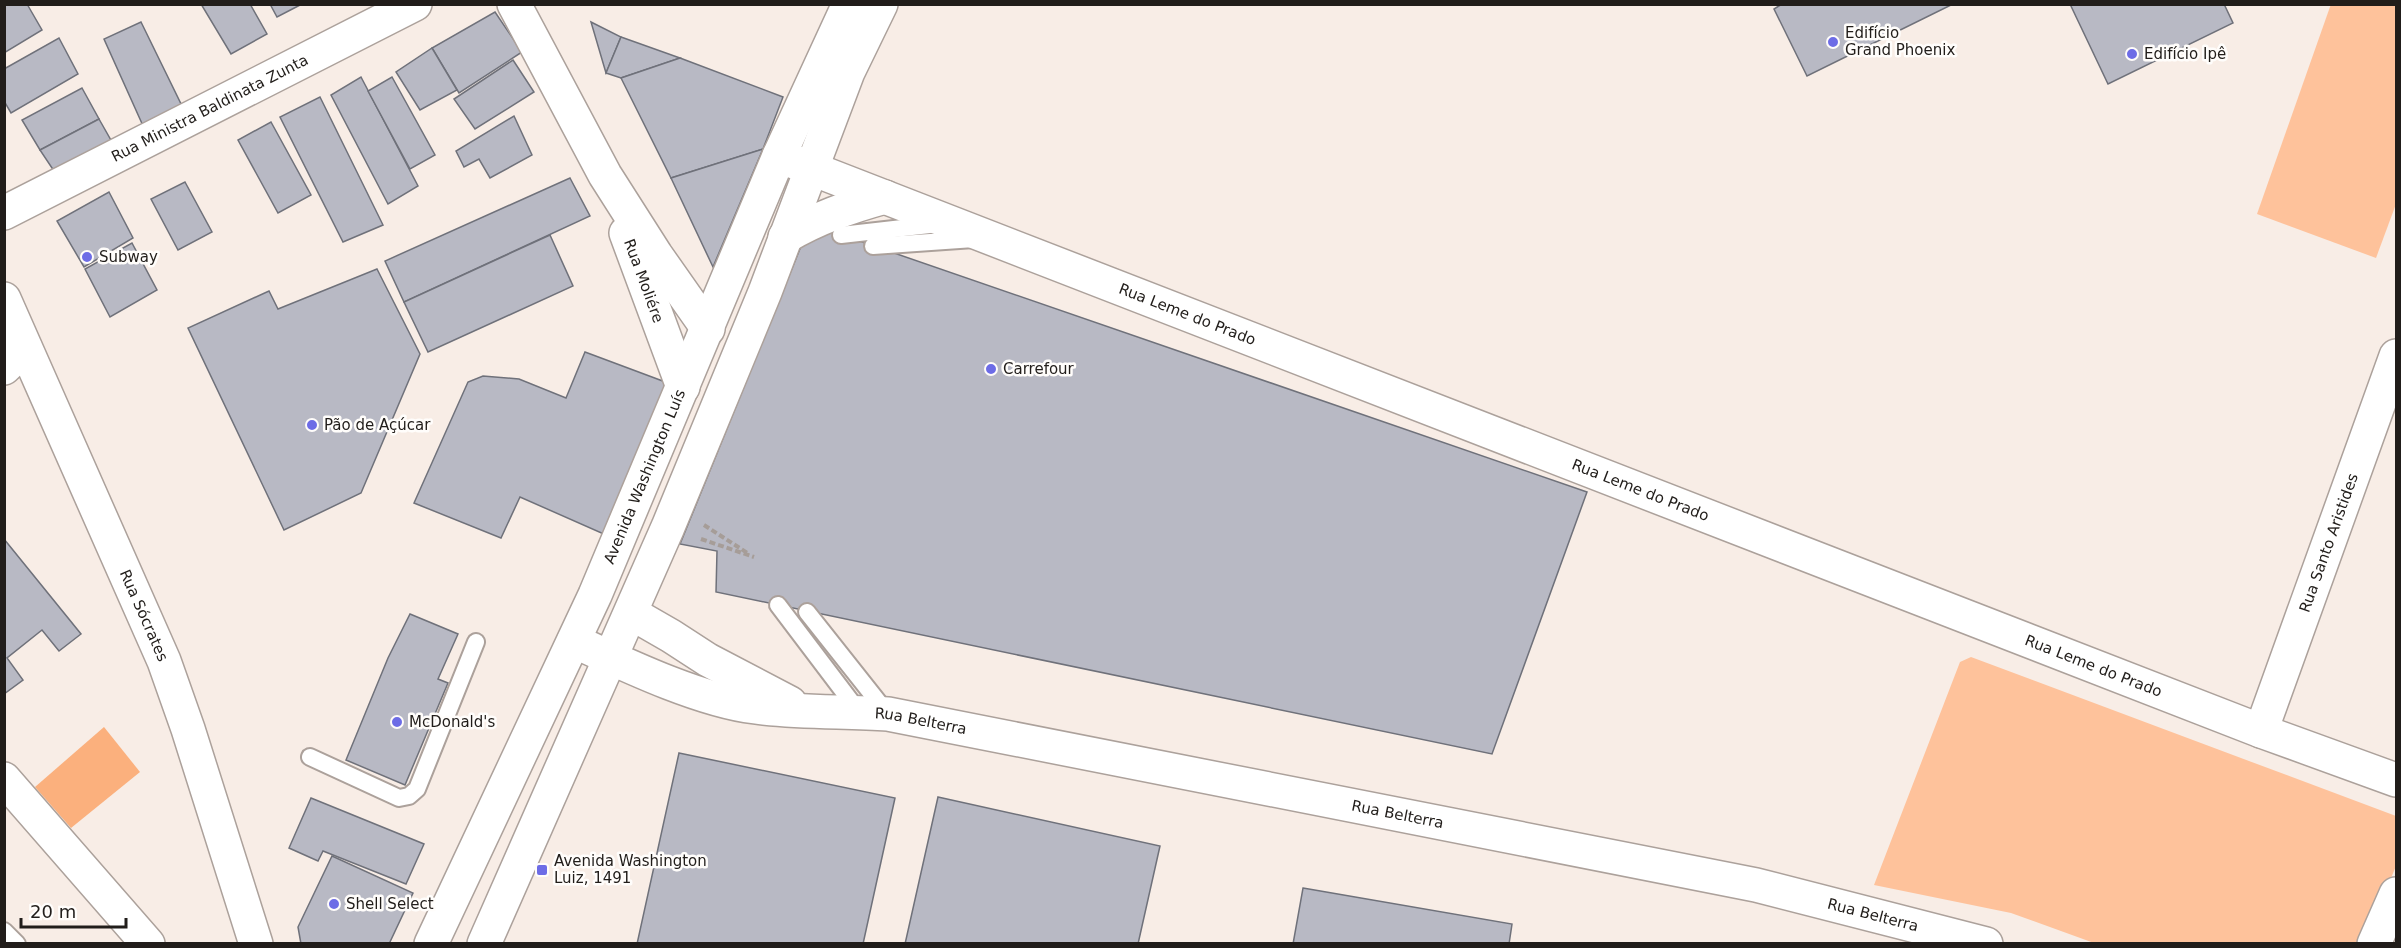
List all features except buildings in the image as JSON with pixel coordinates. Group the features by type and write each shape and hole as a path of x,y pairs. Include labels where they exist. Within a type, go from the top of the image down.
{"street":[{"name":"Rua Ministra Baldinata Zunta","path":"4,213 415,4"},
{"name":"Rua Moliére","path":"514,4 605,175 656,255 708,329"},
{"name":"Avenida Washington Luís","path":"431,944 574,641 708,329 779,156 874,6"},
{"name":"Avenida Washington Luís","path":"484,944 631,613 765,292 874,6"},
{"name":"Rua Leme do Prado","path":"779,156 2261,731 2397,780"},
{"name":"Rua Moliére","path":"605,175 683,387"},
{"path":"785,237 843,208 885,197"},
{"name":"Rua Sócrates","path":"4,299 15,358 164,661 188,729 256,944"},
{"name":"Rua Santo Aristides","path":"2261,731 2397,356"},
{"name":"Rua Belterra","path":"631,613 708,660 805,710"},
{"name":"Rua Belterra","path":"574,641 699,694 753,707 873,713 1756,885 1986,944"},
{"path":"4,779 148,944"},
{"path":"2374,944 2397,894"}],"lane":[{"path":"841,235 954,222"},
{"path":"873,246 993,238"},
{"path":"778,605 873,713"},
{"path":"807,612 873,713"},
{"path":"310,757 399,798 409,796 417,789 476,642"},
{"path":"4,931 17,944"}],"path":[{"path":"700,522 754,557 712,542"}],"shaded area":[{"path":"2331,4 2396,5 2396,204 2376,258 2257,214"},
{"path":"1971,657 2396,816 2396,866 2364,943 2094,943 2011,913 1874,885 1960,662"},
{"path":"104,727 140,772 71,828 35,787"}],"place":[{"name":"Edifício Grand Phoenix","path":"1833,42"},
{"name":"Edifício Ipê","path":"2132,54"},
{"name":"Subway","path":"87,257"},
{"name":"Carrefour","path":"991,369"},
{"name":"Pão de Açúcar","path":"312,425"},
{"name":"McDonald's","path":"397,722"},
{"name":"Avenida Washington Luiz, 1491","path":"542,870"},
{"name":"Shell Select","path":"334,904"}]}
